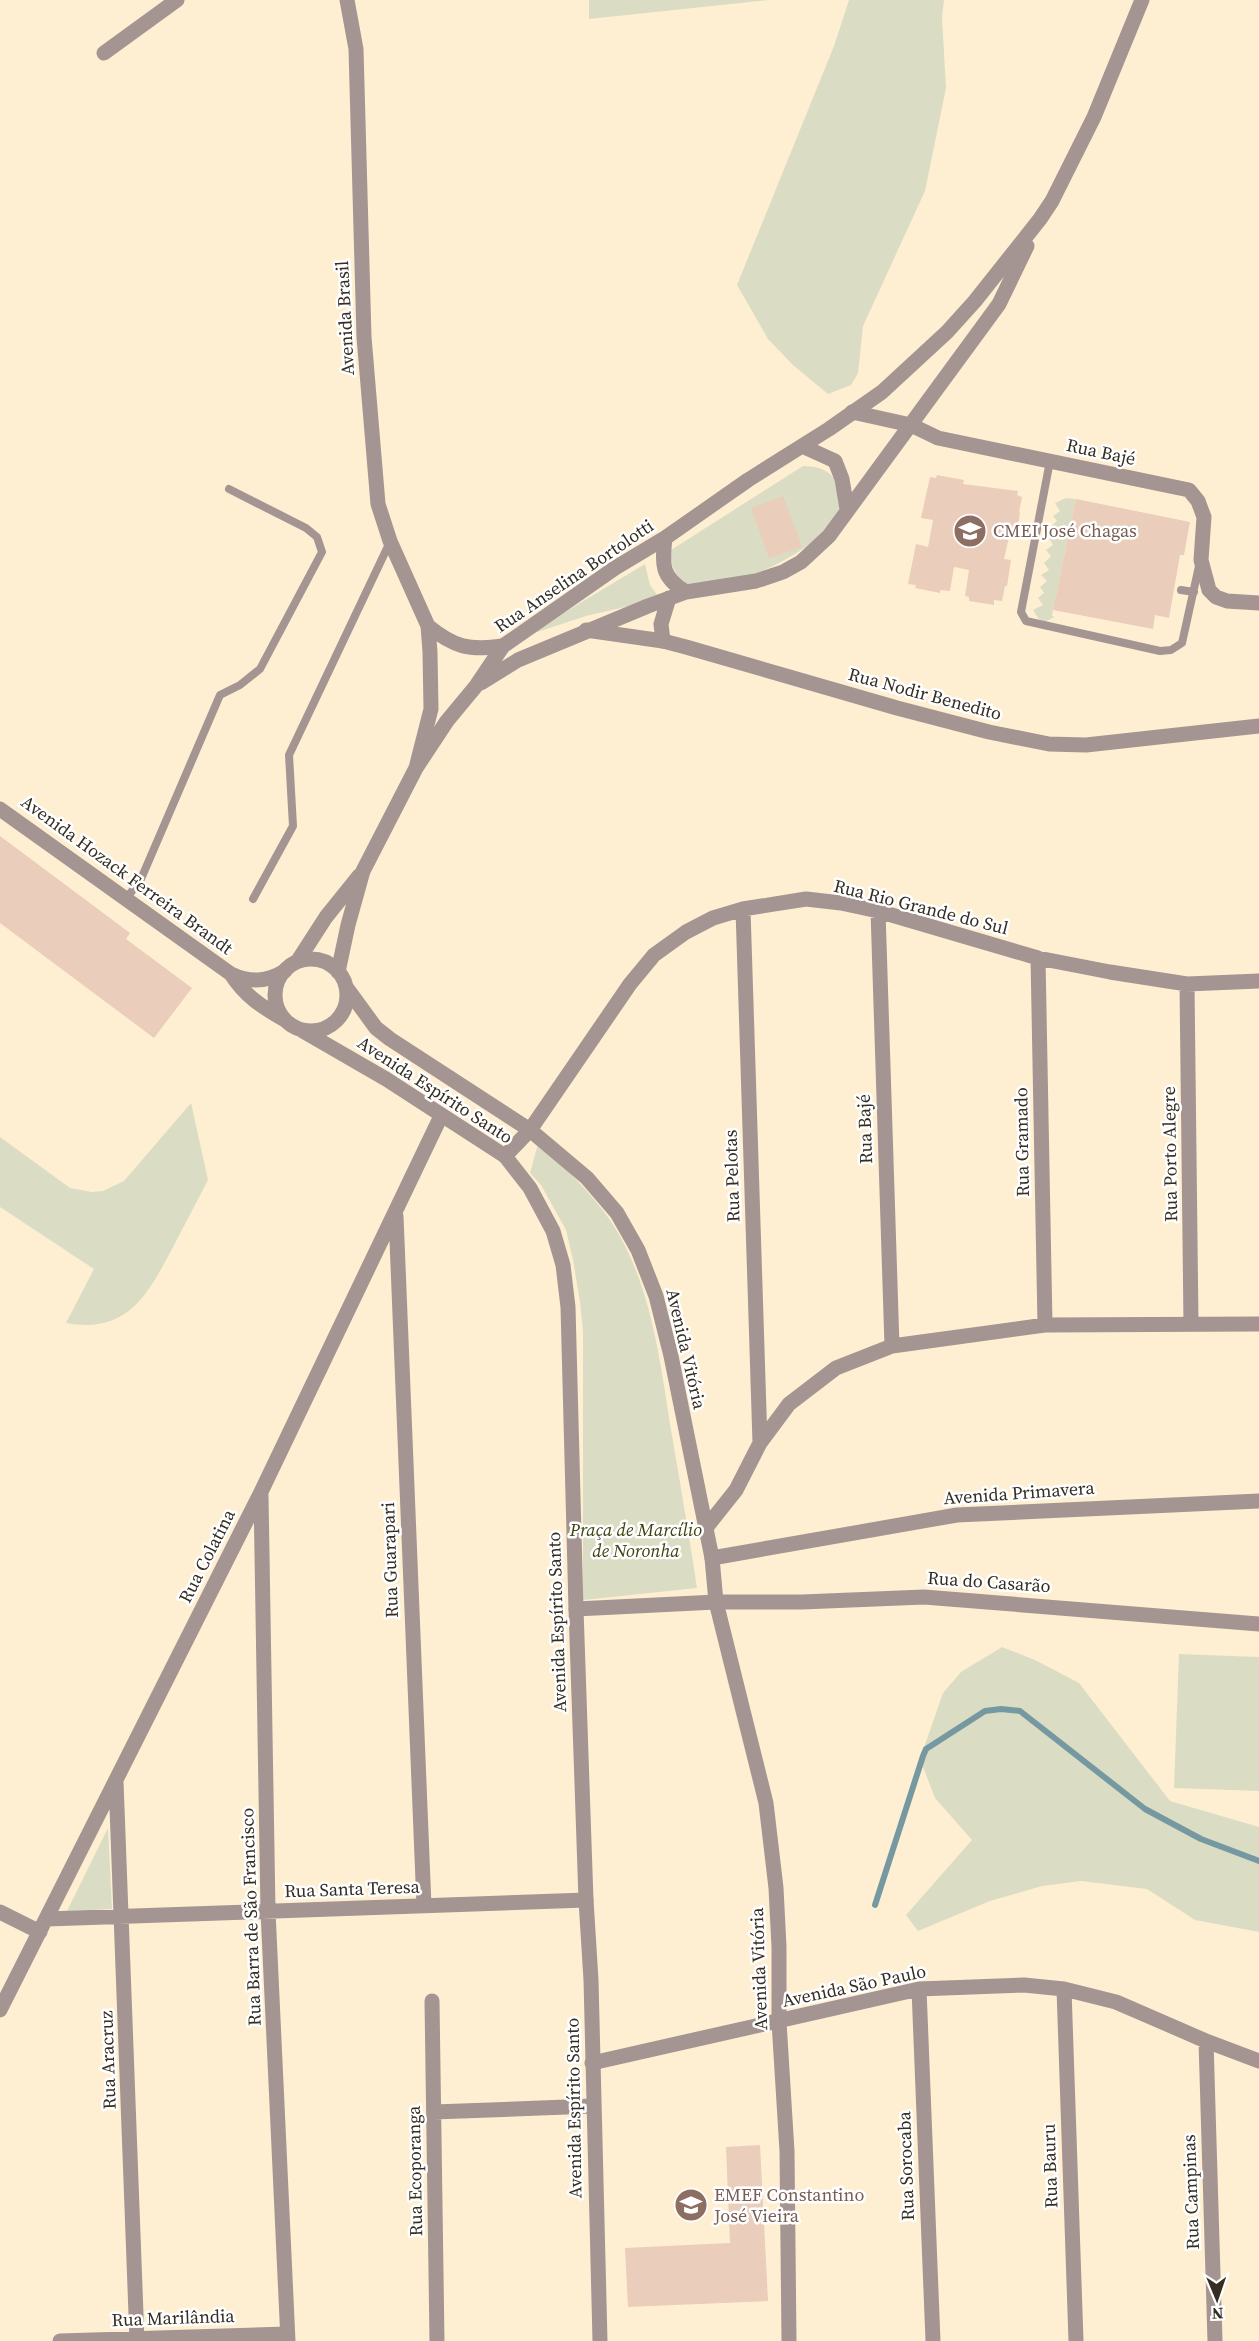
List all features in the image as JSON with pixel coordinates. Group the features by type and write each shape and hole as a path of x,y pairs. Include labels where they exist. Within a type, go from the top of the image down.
{"street":[{"path":"104,53 177,0"},
{"name":"Avenida Brasil","path":"347,0 356,49 364,337 378,504 390,541 428,626 431,709 416,768"},
{"name":"Rua Anselina Bortolotti","path":"476,686 503,646 615,568 665,538 882,392 947,333 975,301 1052,201 1094,117 1142,0"},
{"name":"Rua Anselina Bortolotti","path":"476,686 518,660 586,630 669,598 686,592 756,581 783,572 801,562 829,536 999,304 1040,219"},
{"name":"Rua Bajé","path":"852,412 911,425 938,438 1189,490 1198,501 1204,517 1201,560 1209,590 1216,597 1227,601 1259,603"},
{"path":"802,446 827,456 834,462 842,478 847,509"},
{"path":"665,538 664,569 669,579 686,592"},
{"path":"663,641 661,624 669,598"},
{"path":"428,626 444,639 464,647 482,649 503,646"},
{"name":"Rua Nodir Benedito","path":"586,630 663,641 897,708 989,732 1049,744 1086,745 1259,726"},
{"path":"338,972 363,872 416,768 447,721 476,686"},
{"name":"Avenida Hozack Ferreira Brandt","path":"0,809 231,974 260,981 269,979 291,967"},
{"path":"345,987 347,1000 342,1014 332,1025 318,1031 303,1030 287,1021 279,1013 275,998 277,984 326,917 363,872"},
{"name":"Rua Rio Grande do Sul","path":"530,1130 630,984 654,955 686,932 713,918 743,909 806,899 841,903 1038,958 1188,984 1259,981"},
{"name":"Rua Pelotas","path":"743,909 760,1443"},
{"name":"Rua Bajé","path":"878,912 892,1346"},
{"name":"Rua Gramado","path":"1038,958 1045,1325"},
{"path":"291,967 312,959 326,963 338,972 345,987 376,1028 530,1130 505,1156"},
{"name":"Avenida Hozack Ferreira Brandt","path":"231,974 242,991 251,999 287,1021"},
{"name":"Rua Porto Alegre","path":"1188,984 1191,1324"},
{"name":"Avenida Espírito Santo","path":"303,1030 386,1079 505,1156 530,1188 553,1231 563,1265 568,1307 576,1610 591,1980 600,2341"},
{"name":"Rua Colatina","path":"0,2010 261,1492 441,1116"},
{"name":"Avenida Vitória","path":"530,1130 586,1178 617,1213 638,1250 656,1296 671,1356 712,1558 716,1602 766,1803 776,1888 779,2022 787,2151 789,2341"},
{"name":"Rua Guarapari","path":"396,1213 424,1906"},
{"path":"705,1529 735,1490 760,1443 789,1404 836,1368 892,1346 1045,1325 1259,1323"},
{"name":"Rua Barra de São Francisco","path":"261,1492 268,1911 287,2338"},
{"name":"Avenida Primavera","path":"712,1558 957,1515 1259,1501"},
{"name":"Rua do Casarão","path":"716,1602 802,1602 924,1597 1259,1624"},
{"path":"576,1610 716,1602"},
{"name":"Rua Aracruz","path":"116,1778 137,2339"},
{"name":"Rua Santa Teresa","path":"44,1925 122,1916 586,1900"},
{"path":"0,1912 44,1925"},
{"name":"Avenida São Paulo","path":"592,2063 919,1989 1024,1985 1064,1989 1116,2002 1259,2061"},
{"name":"Rua Sorocaba","path":"919,1989 933,2341"},
{"name":"Rua Bauru","path":"1064,1989 1076,2341"},
{"name":"Rua Ecoporanga","path":"432,2001 437,2341"},
{"name":"Rua Campinas","path":"1206,2041 1215,2341"},
{"path":"434,2112 593,2106"},
{"name":"Rua Marilândia","path":"60,2341 287,2338"}],"lane":[{"path":"1050,461 1021,612 1026,621 1160,651 1171,650 1182,643 1201,560"},
{"path":"126,899 141,879 220,696 240,685 260,669 322,552 317,537 306,528 229,489"},
{"path":"253,899 293,826 289,755 390,541"},
{"path":"1181,590 1194,592"}],"green space":[{"path":"589,0 768,0 589,19"},
{"path":"849,0 944,0 942,17 946,88 925,191 863,326 858,373 851,385 828,394 793,365 768,339 737,285 834,46"},
{"path":"803,466 827,472 834,479 840,492 839,515 819,537 784,560 742,578 690,586 677,575 671,562 671,550"},
{"path":"1066,498 1076,499 1053,610 1052,616 1055,617 1044,622 1033,610 1043,605 1038,598 1044,593 1040,587 1047,581 1041,575 1049,570 1044,563 1051,556 1046,550 1053,545 1049,538 1055,534 1050,527 1057,521 1053,516 1060,511 1055,503"},
{"path":"645,564 650,585 660,599 586,616 525,636"},
{"path":"191,1103 208,1180 163,1266 144,1296 120,1317 105,1323 87,1325 66,1323 94,1269 0,1207 0,1137 70,1188 92,1192 103,1191 124,1181"},
{"name":"Praça de Marcílio de Noronha","path":"538,1144 576,1180 602,1209 624,1244 635,1269 658,1349 697,1588 583,1600 583,1331 573,1260 566,1230 541,1185 530,1173"},
{"path":"1002,1647 1035,1660 1079,1683 1170,1801 1259,1827 1259,1932 1195,1920 1147,1889 1081,1881 1042,1886 990,1901 918,1931 906,1915 972,1840 935,1798 920,1759 943,1693 961,1672"},
{"path":"1179,1654 1259,1657 1259,1791 1174,1788"},
{"path":"108,1828 112,1909 67,1911"}],"building":[{"name":"CMEI José Chagas","path":"937,475 964,480 963,484 1018,491 1017,495 1022,497 1015,535 1010,533 1004,559 1011,560 1007,586 1005,586 1002,601 994,600 994,605 969,601 969,597 965,596 969,570 954,567 950,591 940,590 940,593 915,588 916,585 908,584 916,544 928,547 933,520 921,518 930,477 936,478"},
{"path":"783,496 802,547 769,558 751,508"},
{"path":"1076,499 1190,522 1184,555 1180,555 1169,618 1155,615 1153,629 1053,610"},
{"path":"0,836 130,933 126,939 192,988 154,1038 0,923"},
{"path":"760,2145 768,2301 628,2307 625,2248 730,2243 726,2147"}],"waterway":[{"path":"875,1905 926,1749 985,1711 1001,1709 1020,1711 1145,1809 1201,1839 1259,1861"}],"place":[{"name":"CMEI José Chagas","path":"970,531"},
{"name":"EMEF Constantino José Vieira","path":"691,2205"}]}
